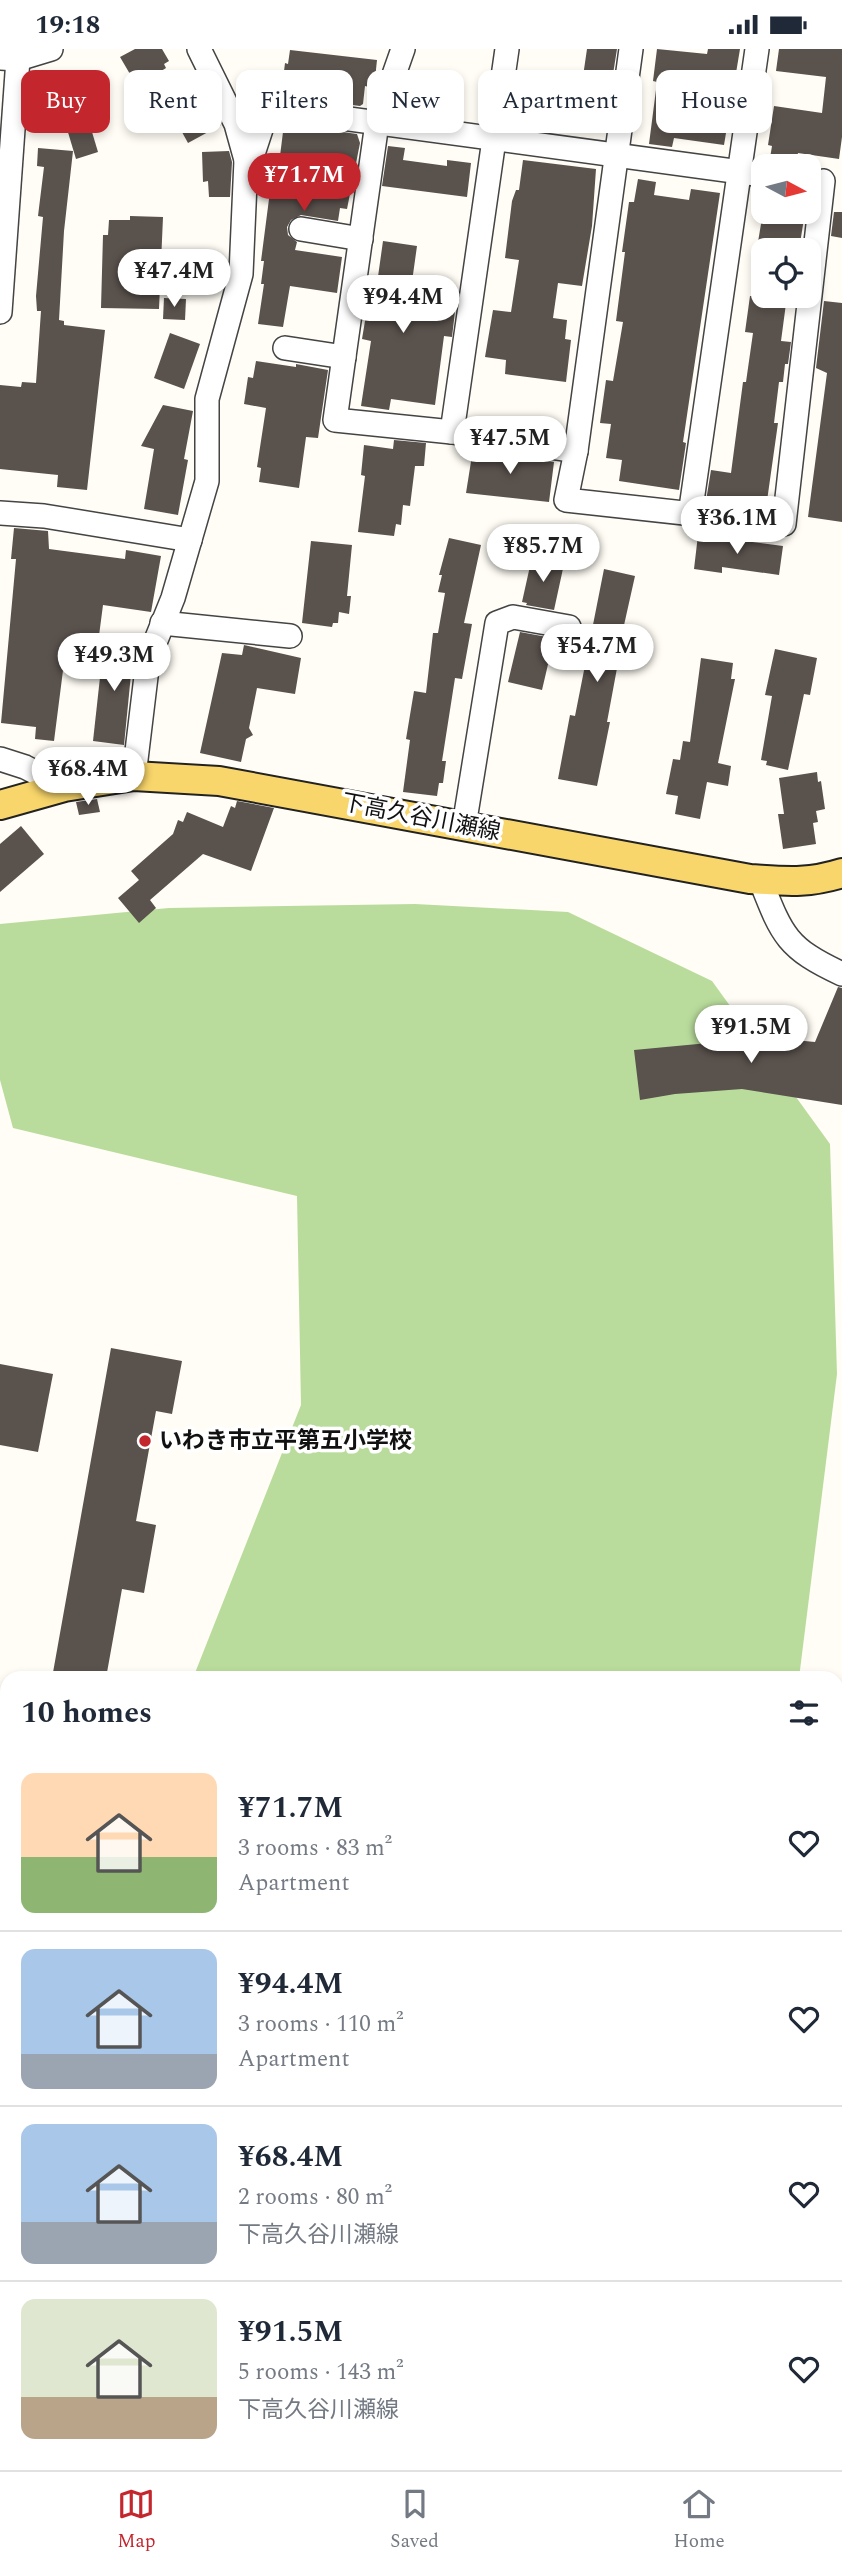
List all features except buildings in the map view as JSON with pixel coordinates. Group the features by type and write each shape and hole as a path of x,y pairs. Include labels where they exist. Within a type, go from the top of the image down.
{"main road":[{"name":"下高久谷川瀬線","path":"0,805 64,787 134,776 219,781 760,880 793,883 817,881 842,873"}],"street":[{"path":"0,312 9,59 51,49"},
{"path":"134,776 148,660 173,598 207,481 207,399 242,274 246,160 236,124 199,49"},
{"path":"396,70 403,49"},
{"path":"452,432 507,49"},
{"path":"631,49 576,451 566,501 784,524 824,177"},
{"path":"753,154 757,49"},
{"path":"246,160 252,157 268,108 367,122"},
{"path":"376,133 335,420 452,432 576,451"},
{"path":"456,133 751,174"},
{"path":"690,515 751,180"},
{"path":"301,229 360,239"},
{"path":"285,348 344,357"},
{"path":"0,513 44,516 190,540"},
{"path":"464,826 497,623 513,617 569,627"},
{"path":"162,623 290,636"},
{"path":"0,759 25,767 64,787"},
{"path":"760,880 777,922 789,942 813,960 842,974"}],"green space":[{"path":"415,904 568,912 712,981 830,1144 837,1374 800,1671 196,1671 301,1405 297,1196 13,1128 0,1080 0,924 169,908"}],"place":[{"name":"いわき市立平第五小学校","path":"145,1441"}]}
